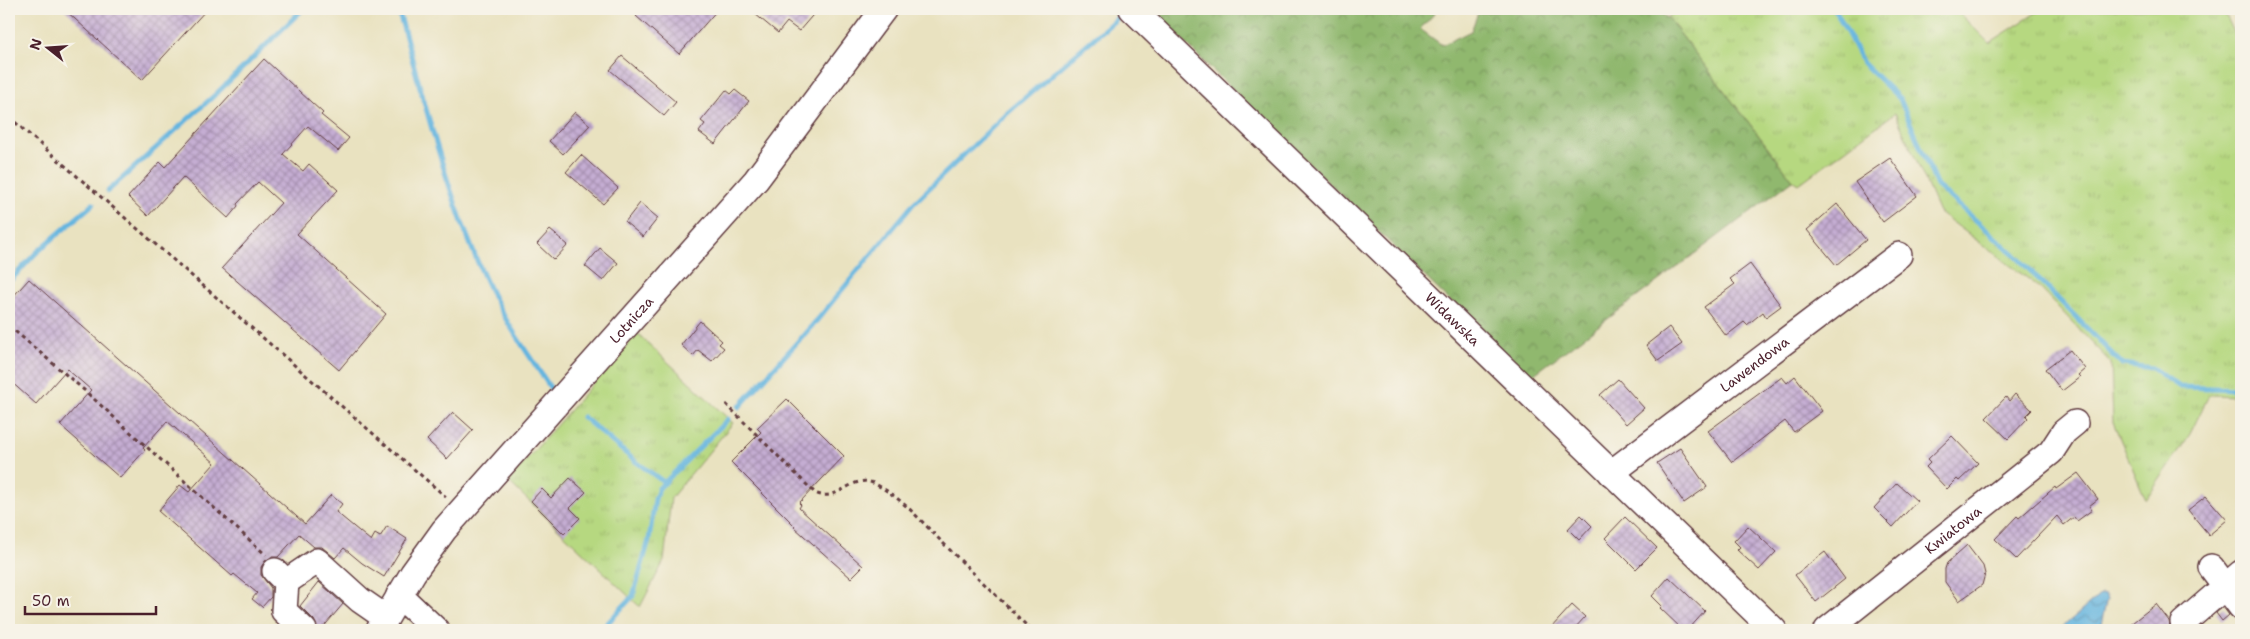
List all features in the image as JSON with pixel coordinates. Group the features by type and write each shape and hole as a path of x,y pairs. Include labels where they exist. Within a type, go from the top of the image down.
{"street":[{"name":"Lotnicza","path":"383,624 399,594 460,510 756,180 884,9"},
{"name":"Widawska","path":"1132,9 1774,630"},
{"name":"Lawendowa","path":"1611,473 1899,255"},
{"name":"Kwiatowa","path":"1827,630 2051,452 2064,432 2075,423"},
{"path":"304,630 284,611 280,576 317,562 360,600 383,624"},
{"path":"2183,623 2226,575 2241,607"},
{"path":"399,594 436,630"}],"path":[{"path":"9,117 460,510"},
{"path":"9,326 84,390 267,556 280,576"},
{"path":"726,404 815,492 823,496 833,495 856,482 873,482 902,501 1030,630"}],"green space":[{"path":"1150,9 1435,9 1435,13 1420,29 1442,45 1471,31 1478,13 1514,9 1654,9 1668,18 1793,180 1529,378"},
{"path":"1673,9 1955,9 1989,43 2042,9 2223,9 2241,47 2241,396 2209,395 2190,434 2146,500 2113,422 2111,363 2039,287 1939,212 1895,113 1799,184 1793,180 1668,18"},
{"path":"637,333 733,423 671,498 664,561 640,607 508,481"}],"water":[{"path":"2101,594 2105,595 2107,599 2101,624 2096,630 2059,630"}],"building":[{"path":"64,9 207,9 142,80"},
{"path":"643,9 718,9 679,54 636,16"},
{"path":"749,9 818,9 799,31 787,22 778,33"},
{"path":"622,56 676,102 664,116 610,70"},
{"path":"264,59 323,113 321,115 349,138 338,151 308,126 283,154 303,171 309,164 338,190 297,234 386,314 339,370 222,268 281,203 258,182 237,204 238,206 228,218 183,177 148,216 128,197 160,162 165,167"},
{"path":"726,90 731,94 735,90 749,101 715,144 699,132 705,124 701,121"},
{"path":"575,112 590,125 563,154 549,141"},
{"path":"581,155 618,188 603,204 566,172"},
{"path":"1890,158 1917,196 1883,222 1855,182"},
{"path":"640,203 658,218 643,237 625,222"},
{"path":"1837,204 1866,240 1836,265 1807,230"},
{"path":"550,230 568,245 554,260 537,244"},
{"path":"600,248 618,263 603,281 585,266"},
{"path":"1750,264 1781,306 1766,317 1763,312 1747,325 1744,322 1726,336 1704,307 1735,284 1730,279"},
{"path":"29,279 305,524 331,495 342,504 336,512 371,541 375,534 380,537 387,526 407,539 384,577 362,563 344,548 335,558 322,547 314,547 299,534 278,557 271,557 261,567 261,575 271,588 271,597 262,607 252,599 257,593 234,574 232,576 158,511 180,485 189,492 215,463 167,421 120,478 60,425 91,390 67,369 36,404 9,380 9,301"},
{"path":"700,321 722,341 719,344 724,348 712,361 698,350 693,356 681,345"},
{"path":"1669,327 1682,344 1658,361 1646,345"},
{"path":"2070,350 2085,369 2078,375 2080,377 2062,391 2045,369"},
{"path":"1795,376 1822,411 1794,432 1785,421 1732,462 1708,431 1782,377 1787,383"},
{"path":"1618,379 1644,408 1626,424 1600,395"},
{"path":"2015,394 2032,410 2026,416 2028,418 2008,439 1986,418 2006,397 2009,401"},
{"path":"787,399 844,456 799,503 801,505 799,508 863,566 851,578 794,527 731,462 761,432 757,428"},
{"path":"453,412 473,430 447,459 427,440"},
{"path":"1952,436 1978,463 1959,481 1957,479 1947,489 1926,467 1930,463 1927,460"},
{"path":"1680,448 1707,487 1684,503 1657,463"},
{"path":"2078,473 2098,499 2089,506 2092,510 2077,521 2074,517 2064,525 2057,516 2016,559 1995,539 2017,516 2019,518 2055,487 2056,489"},
{"path":"570,478 586,492 570,508 580,518 564,534 531,501 542,489 551,498"},
{"path":"1897,483 1917,501 1893,527 1874,508"},
{"path":"2206,496 2227,520 2209,535 2188,510"},
{"path":"1581,515 1592,526 1579,540 1568,529"},
{"path":"1625,517 1657,548 1636,569 1605,538"},
{"path":"1748,526 1776,552 1759,570 1737,550 1740,547 1734,541"},
{"path":"1967,545 1983,566 1985,574 1982,585 1959,601 1945,582 1945,569 1947,563"},
{"path":"1825,552 1845,579 1816,602 1795,575"},
{"path":"1669,577 1705,611 1688,630 1683,630 1660,608 1662,606 1652,596"},
{"path":"319,582 343,604 321,630 318,630 314,620 300,606"},
{"path":"2156,604 2169,621 2171,630 2123,630"},
{"path":"1572,605 1585,617 1573,630 1549,630"},
{"path":"2223,607 2229,615 2222,621 2216,613"}],"waterway":[{"path":"108,191 217,93 303,9"},
{"path":"398,9 451,191 477,262 506,320 551,389"},
{"path":"1835,9 1863,63 1900,99 1937,186 2015,255 2122,364 2152,368 2180,387 2241,389"},
{"path":"739,407 818,319 914,203 1004,116 1123,13"},
{"path":"9,282 36,253 93,204"},
{"path":"583,417 635,461 665,483"},
{"path":"601,630 633,596 649,540 655,499 659,488 728,419"}]}
